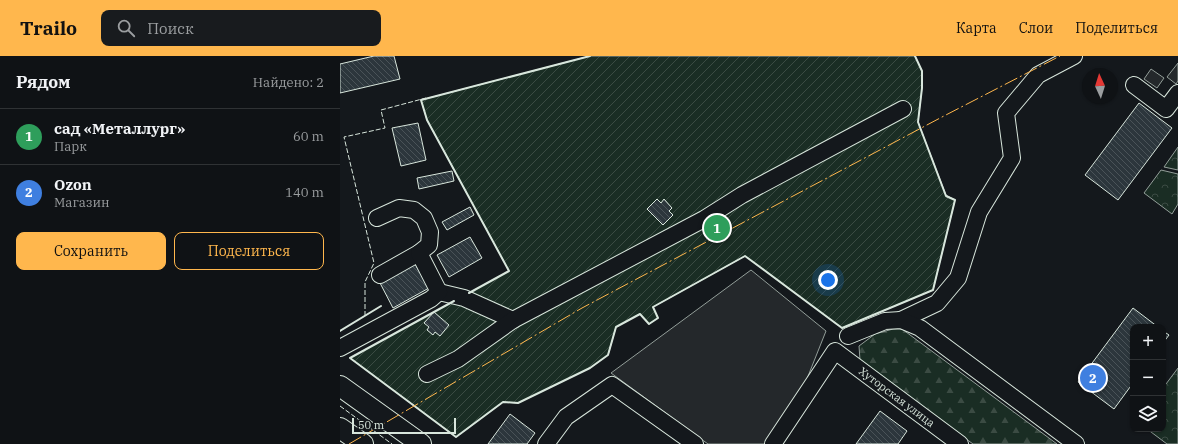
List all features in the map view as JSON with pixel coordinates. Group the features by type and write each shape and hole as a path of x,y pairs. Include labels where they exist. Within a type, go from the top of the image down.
{"main road":[{"path":"340,386 421,444"},
{"path":"340,428 363,444"}],"street":[{"path":"848,336 885,321 901,320 937,303 958,278 979,212 1012,158 1006,113 1038,76 1074,56"},
{"path":"1134,84 1166,109 1178,93"},
{"path":"427,374 458,359 512,320 697,222 742,195 903,109"},
{"path":"377,218 399,208 414,210 424,218 430,232 428,245 420,253 380,275"},
{"path":"420,253 440,292 464,298 512,320"},
{"path":"340,348 432,299 440,292"},
{"path":"901,320 920,328 1076,444"},
{"name":"Хуторская улица","path":"773,444 835,351 960,444"},
{"path":"546,444 566,417 612,385 695,444"}],"green space":[{"path":"590,56 915,56 922,71 922,88 918,122 946,195 955,200 933,290 842,328 745,256 653,307 658,318 649,324 640,314 616,327 608,355 590,368 518,403 503,402 456,437 350,358 509,271 427,120 421,100"},
{"path":"1178,147 1178,170 1164,167"},
{"path":"1161,170 1178,174 1178,204 1172,214 1144,193"},
{"path":"893,329 902,329 1057,444 973,444 860,360 859,346 875,334"},
{"path":"1178,368 1178,444 1167,444 1151,432 1166,432 1166,384"}],"shaded area":[{"path":"1178,63 1178,81 1176,84 1167,77"},
{"path":"1151,69 1164,78 1157,88 1144,79"},
{"path":"751,270 826,331 781,444 708,444 611,373"}],"building":[{"path":"374,56 394,56 400,79 340,93 340,64"},
{"path":"1139,103 1172,128 1118,200 1085,175"},
{"path":"418,123 426,160 401,166 392,128"},
{"path":"452,171 454,181 419,189 417,178"},
{"path":"657,199 661,203 664,199 672,208 669,211 673,215 663,225 647,209"},
{"path":"470,207 474,215 447,230 442,222"},
{"path":"470,237 482,258 449,277 437,255"},
{"path":"415,264 429,288 393,308 380,283"},
{"path":"1133,308 1154,324 1130,324 1130,387 1114,409 1078,382"},
{"path":"434,312 449,325 440,336 435,332 433,335 427,330 429,327 424,323"},
{"path":"880,411 907,431 898,444 856,444"},
{"path":"510,414 535,433 527,444 488,444"}],"fence":[{"path":"365,316 365,282 374,263 344,137 385,128 381,110 426,98"},
{"path":"340,406 392,444"}],"wall":[{"path":"469,293 509,271 427,120 421,100 590,56"},
{"path":"454,301 350,358 456,437 503,402 518,403 590,368 608,355 616,327 640,314 649,324 658,318 653,307 745,256 842,328 933,290 955,200 946,196 918,122 922,88 922,71 915,56"},
{"path":"340,331 381,306"}],"power":[{"path":"349,444 582,308 1060,56"}],"place":[{"name":"сад «Металлург»","path":"717,228"},
{"name":"Ozon","path":"1093,378"}]}
